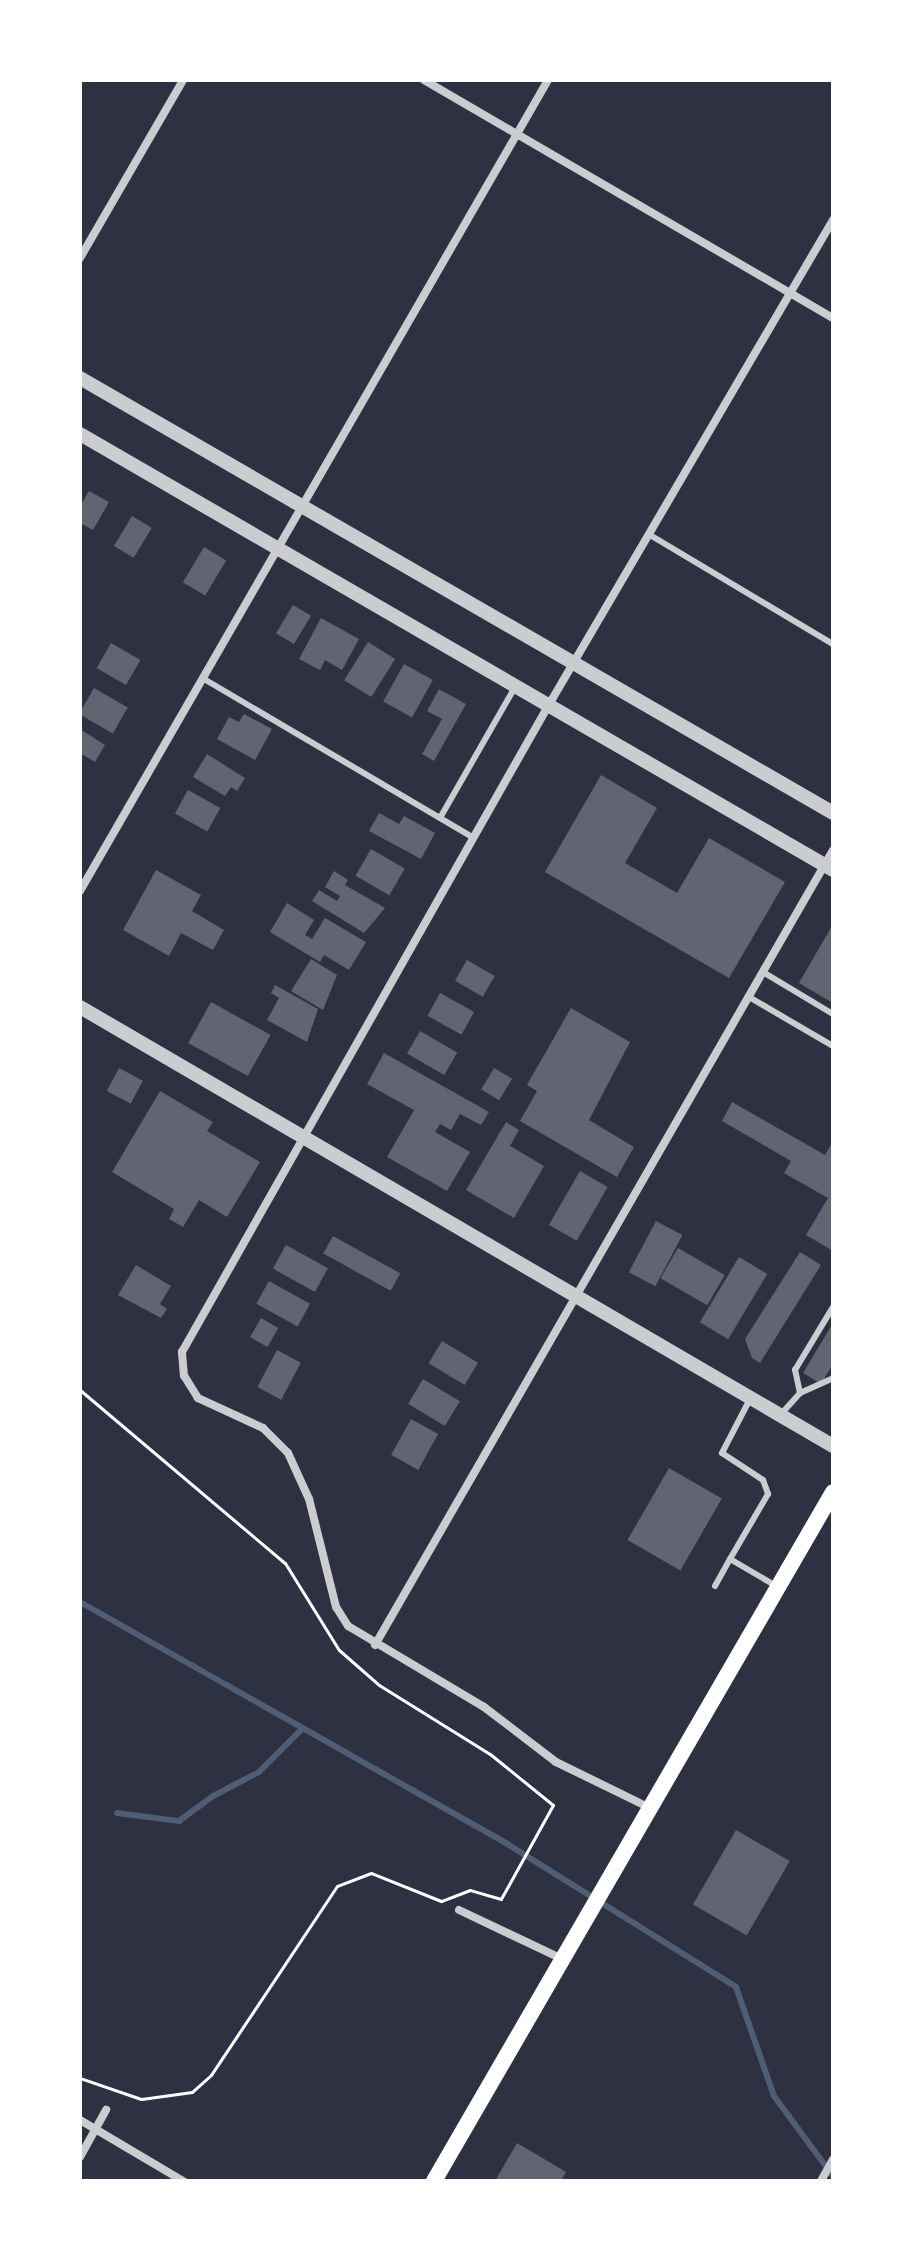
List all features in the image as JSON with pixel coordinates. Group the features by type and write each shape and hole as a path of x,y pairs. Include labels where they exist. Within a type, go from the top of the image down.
{"main road":[{"path":"434,2181 833,1492"}],"street":[{"path":"80,258 183,80"},
{"path":"424,80 833,318"},
{"path":"80,891 548,80"},
{"path":"650,1808 556,1762 484,1707 375,1645 348,1626 336,1607 309,1499 288,1453 263,1428 198,1398 184,1376 182,1352 188,1336 547,708 833,220"},
{"path":"80,378 833,813"},
{"path":"80,434 514,689 829,867"},
{"path":"375,1645 763,972 829,867 833,850"},
{"path":"80,1007 833,1446"},
{"path":"459,1910 562,1959"},
{"path":"80,2157 106,2110"},
{"path":"80,2120 183,2181"},
{"path":"821,2181 833,2159"}],"lane":[{"path":"650,535 833,644"},
{"path":"204,679 474,838"},
{"path":"440,818 514,689"},
{"path":"763,972 833,1014"},
{"path":"749,997 833,1046"},
{"path":"800,1393 795,1370 833,1307"},
{"path":"780,1415 800,1393 833,1378"},
{"path":"715,1586 768,1494 763,1480 722,1453 750,1397"},
{"path":"730,1559 778,1587"}],"path":[{"path":"80,1390 285,1563 339,1650 379,1685 542,1791 553,1805 550,1819 510,1887 494,1901 470,1890 441,1901 380,1875 349,1878 337,1886 211,2075 192,2092 141,2099 80,2078"}],"building":[{"path":"89,491 109,502 93,530 80,523 80,506"},
{"path":"132,516 152,528 134,558 114,546"},
{"path":"204,547 226,560 205,596 183,582"},
{"path":"293,605 311,616 294,644 276,633"},
{"path":"321,618 359,639 342,670 325,660 320,670 299,659"},
{"path":"368,642 395,659 371,697 344,680"},
{"path":"111,643 140,660 126,685 96,668"},
{"path":"404,664 433,680 412,718 383,702"},
{"path":"94,688 128,708 113,733 80,715"},
{"path":"439,689 466,704 434,761 422,754 442,719 427,711"},
{"path":"244,714 272,729 255,760 217,739 229,717 239,722"},
{"path":"80,729 105,745 95,762 80,753"},
{"path":"207,754 245,778 237,791 231,787 225,796 193,777"},
{"path":"601,775 657,808 625,863 677,893 709,838 785,882 729,978 545,872"},
{"path":"188,790 220,808 207,832 175,814"},
{"path":"379,813 399,824 404,816 435,833 421,859 369,831"},
{"path":"371,849 405,868 389,895 356,876"},
{"path":"156,870 201,895 192,911 224,930 213,950 181,933 169,956 123,930"},
{"path":"334,871 348,880 345,885 385,908 364,933 312,901 319,890 337,901 340,896 325,887"},
{"path":"287,903 314,920 305,935 312,939 325,918 366,942 349,970 324,955 320,962 270,932"},
{"path":"833,924 833,999 831,1002 799,983"},
{"path":"311,959 337,975 323,1010 291,991"},
{"path":"467,960 495,976 483,997 455,981"},
{"path":"275,985 318,1009 307,1042 267,1020 279,998 271,993"},
{"path":"440,993 474,1012 462,1035 427,1016"},
{"path":"211,1002 270,1035 248,1076 188,1043"},
{"path":"571,1008 630,1042 589,1120 634,1147 617,1177 520,1121 537,1091 527,1085"},
{"path":"420,1031 457,1052 444,1075 407,1054"},
{"path":"384,1053 489,1112 481,1125 460,1114 451,1130 440,1124 435,1132 470,1152 447,1191 387,1157 414,1110 367,1084"},
{"path":"119,1068 143,1081 131,1104 107,1091"},
{"path":"494,1068 512,1079 499,1100 481,1089"},
{"path":"160,1091 213,1122 207,1131 260,1162 227,1217 199,1200 183,1227 169,1219 174,1209 112,1172"},
{"path":"732,1102 825,1155 833,1141 833,1251 806,1235 828,1198 784,1173 791,1161 722,1121"},
{"path":"506,1122 519,1130 510,1146 544,1166 514,1218 466,1190"},
{"path":"580,1171 608,1187 577,1241 549,1225"},
{"path":"656,1221 682,1235 655,1286 629,1272"},
{"path":"333,1236 400,1273 391,1291 323,1253"},
{"path":"286,1245 328,1268 315,1292 273,1269"},
{"path":"678,1248 725,1275 707,1305 660,1278"},
{"path":"800,1252 821,1265 760,1363 752,1358 745,1339"},
{"path":"739,1257 767,1274 728,1339 700,1322"},
{"path":"136,1265 171,1286 160,1304 167,1309 161,1318 118,1295"},
{"path":"269,1281 310,1304 298,1327 256,1304"},
{"path":"261,1318 278,1328 267,1347 250,1337"},
{"path":"833,1323 833,1364 821,1384 803,1373"},
{"path":"442,1341 478,1363 465,1385 429,1363"},
{"path":"277,1350 301,1363 281,1400 257,1387"},
{"path":"423,1379 460,1401 445,1426 408,1404"},
{"path":"411,1419 438,1434 418,1470 391,1455"},
{"path":"669,1468 722,1498 680,1570 628,1540"},
{"path":"736,1830 790,1861 747,1935 693,1904"},
{"path":"517,2143 566,2172 561,2181 495,2181"}],"waterway":[{"path":"80,1602 509,1845 736,1987 774,2096 833,2176"},
{"path":"117,1813 179,1821 213,1796 259,1772 303,1728"}]}
